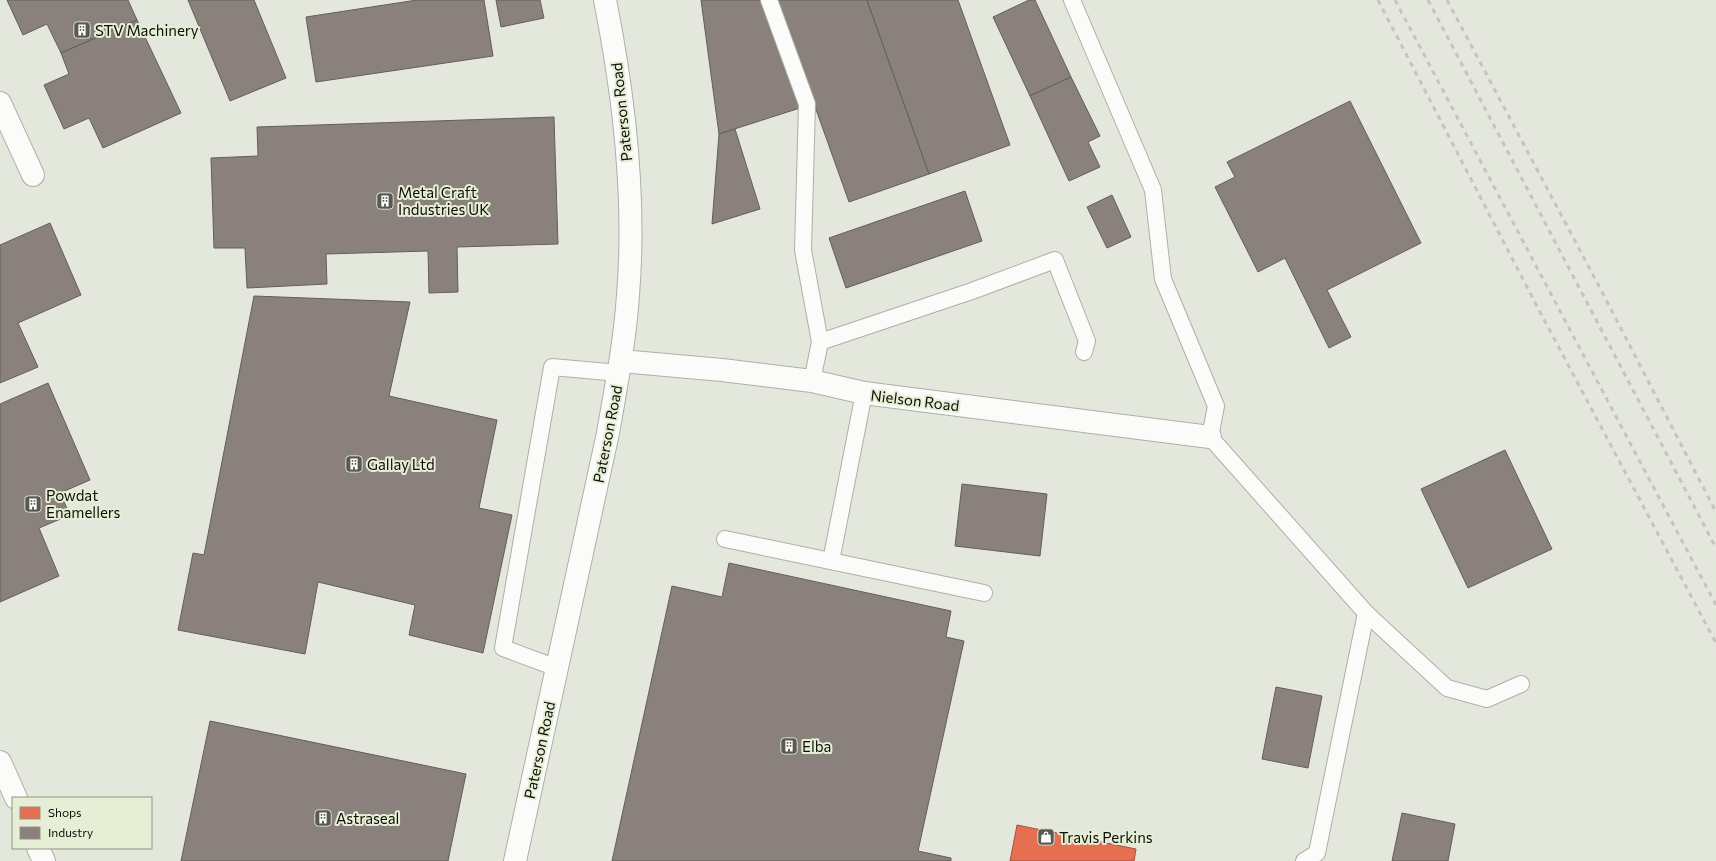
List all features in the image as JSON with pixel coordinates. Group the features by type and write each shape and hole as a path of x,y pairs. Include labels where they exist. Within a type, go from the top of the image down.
{"street":[{"name":"Paterson Road","path":"515,861 608,433 620,367 628,295 631,226 626,150 620,92 605,0"},
{"path":"0,103 33,175"},
{"name":"Nielson Road","path":"620,367 722,370 812,381 864,393 1210,436"},
{"path":"0,762 16,797"},
{"path":"38,849 44,861"}],"lane":[{"path":"769,0 807,104 803,250 820,342 812,381"},
{"path":"1072,0 1152,190 1163,279 1216,406 1210,436 1366,613 1447,688 1488,699 1521,684"},
{"path":"820,342 972,291 1055,260 1087,341 1084,352"},
{"path":"557,668 503,648 552,367 620,367"},
{"path":"831,561 864,393"},
{"path":"725,539 984,593"},
{"path":"1304,861 1317,853 1366,613"}],"building: Shops":[{"name":"Travis Perkins","path":"1017,825 1136,849 1134,861 1010,861"}],"building: Industry":[{"name":"STV Machinery","path":"7,0 128,0 137,20 61,53 47,24 23,35"},
{"path":"188,0 254,0 286,78 230,101"},
{"path":"417,0 484,0 493,56 316,82 306,17"},
{"path":"496,0 540,0 544,18 501,27"},
{"path":"701,0 761,0 800,108 719,134"},
{"path":"777,0 867,0 929,174 849,202"},
{"path":"867,0 958,0 1010,145 929,174"},
{"path":"1029,0 1035,0 1071,77 1030,96 993,17"},
{"path":"137,20 181,113 103,148 89,118 64,129 44,85 69,74 61,53"},
{"path":"1071,77 1100,136 1088,142 1100,167 1069,181 1030,96"},
{"path":"1350,101 1421,243 1327,290 1351,337 1329,348 1285,258 1258,272 1215,187 1235,177 1227,162"},
{"name":"Metal Craft Industries UK","path":"554,117 558,244 457,247 458,292 429,293 428,251 326,254 327,284 247,288 245,248 214,248 211,158 258,156 257,127"},
{"path":"735,129 760,209 712,224 719,134"},
{"path":"965,191 982,241 846,288 829,238"},
{"path":"1112,195 1131,237 1107,248 1087,207"},
{"path":"50,223 81,295 18,323 38,367 0,383 0,245"},
{"name":"Gallay Ltd","path":"254,296 410,302 389,396 497,420 479,508 512,515 483,653 409,635 415,605 318,582 305,654 178,630 193,553 204,555"},
{"name":"Powdat Enamellers","path":"48,383 90,480 60,493 70,515 39,528 59,576 0,602 0,404"},
{"path":"1505,450 1552,549 1468,588 1421,489"},
{"path":"962,484 1047,494 1040,556 955,546"},
{"name":"Elba","path":"729,563 951,611 946,637 964,641 918,851 951,858 951,861 612,861 672,586 722,597"},
{"path":"1276,687 1322,696 1308,768 1262,759"},
{"name":"Astraseal","path":"210,721 466,774 448,861 181,861"},
{"path":"1402,813 1455,824 1448,861 1392,861"}],"railway":[{"path":"1378,0 1541,314 1716,643"},
{"path":"1395,0 1716,605"},
{"path":"1428,0 1716,548"},
{"path":"1447,0 1600,288 1716,512"}],"place":[{"name":"STV Machinery","path":"82,30"},
{"name":"Metal Craft Industries UK","path":"385,201"},
{"name":"Gallay Ltd","path":"354,464"},
{"name":"Powdat Enamellers","path":"33,504"},
{"name":"Elba","path":"789,746"},
{"name":"Astraseal","path":"323,818"},
{"name":"Travis Perkins","path":"1046,837"}]}
